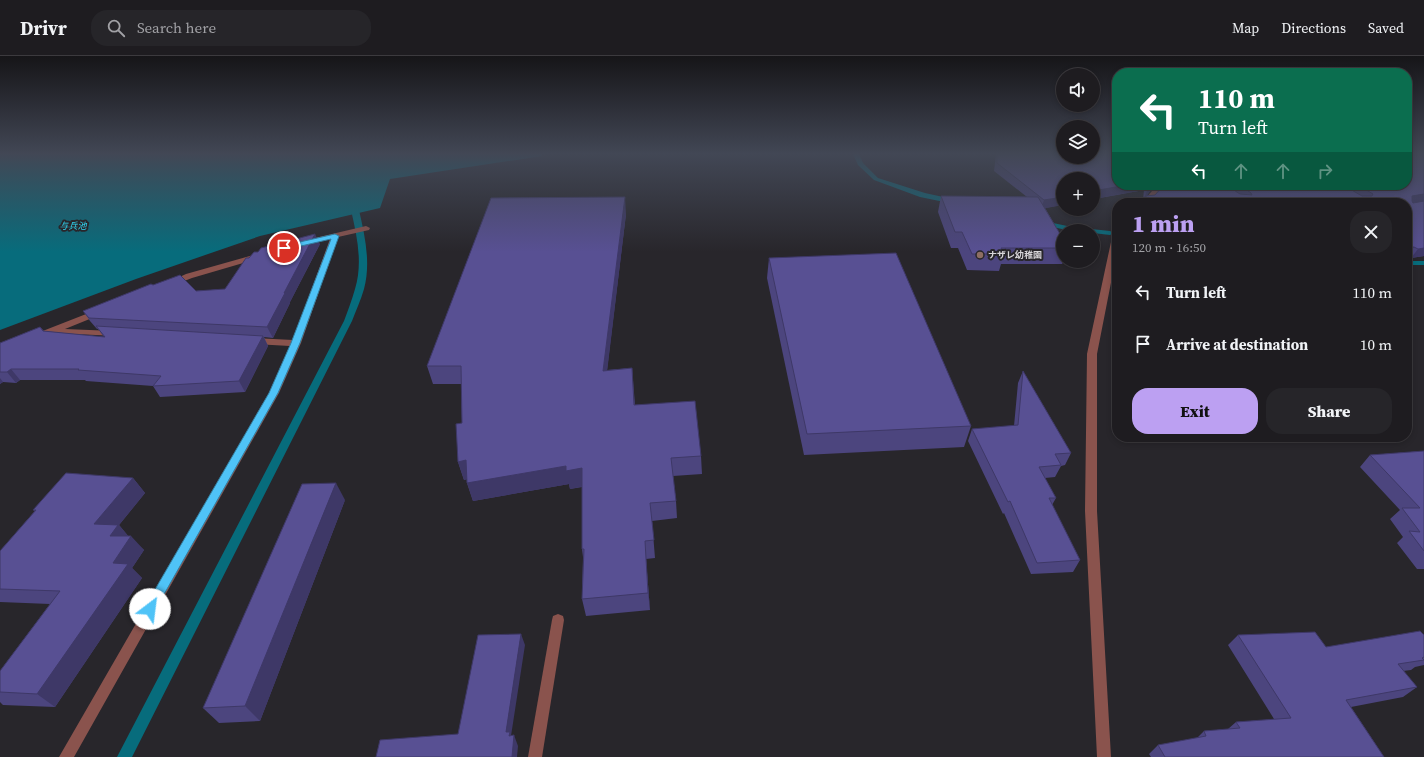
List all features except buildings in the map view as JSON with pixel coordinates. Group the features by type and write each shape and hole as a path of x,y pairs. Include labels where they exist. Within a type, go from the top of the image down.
{"street":[{"path":"1150,198 1157,190"},
{"path":"299,244 366,228"},
{"path":"66,757 274,393 296,343 335,236"},
{"path":"161,287 189,276 262,254"},
{"path":"1104,757 1091,511 1092,354 1112,257"},
{"path":"27,340 110,308"},
{"path":"53,331 124,334"},
{"path":"241,340 296,343"},
{"path":"535,757 558,620"}],"water":[{"name":"与兵池","path":"0,187 387,187 380,208 260,236 136,279 0,330"}],"waterway":[{"path":"899,187 923,195 954,202"},
{"path":"124,757 348,321 360,288 363,268 361,239 355,210"},
{"path":"1042,222 1056,225"},
{"path":"1100,232 1110,233"},
{"path":"1412,263 1424,263"}],"place":[{"name":"ナザレ幼稚園","path":"980,255"}],"route":[{"path":"150,609 274,393 296,343 335,236 284,248"}]}
